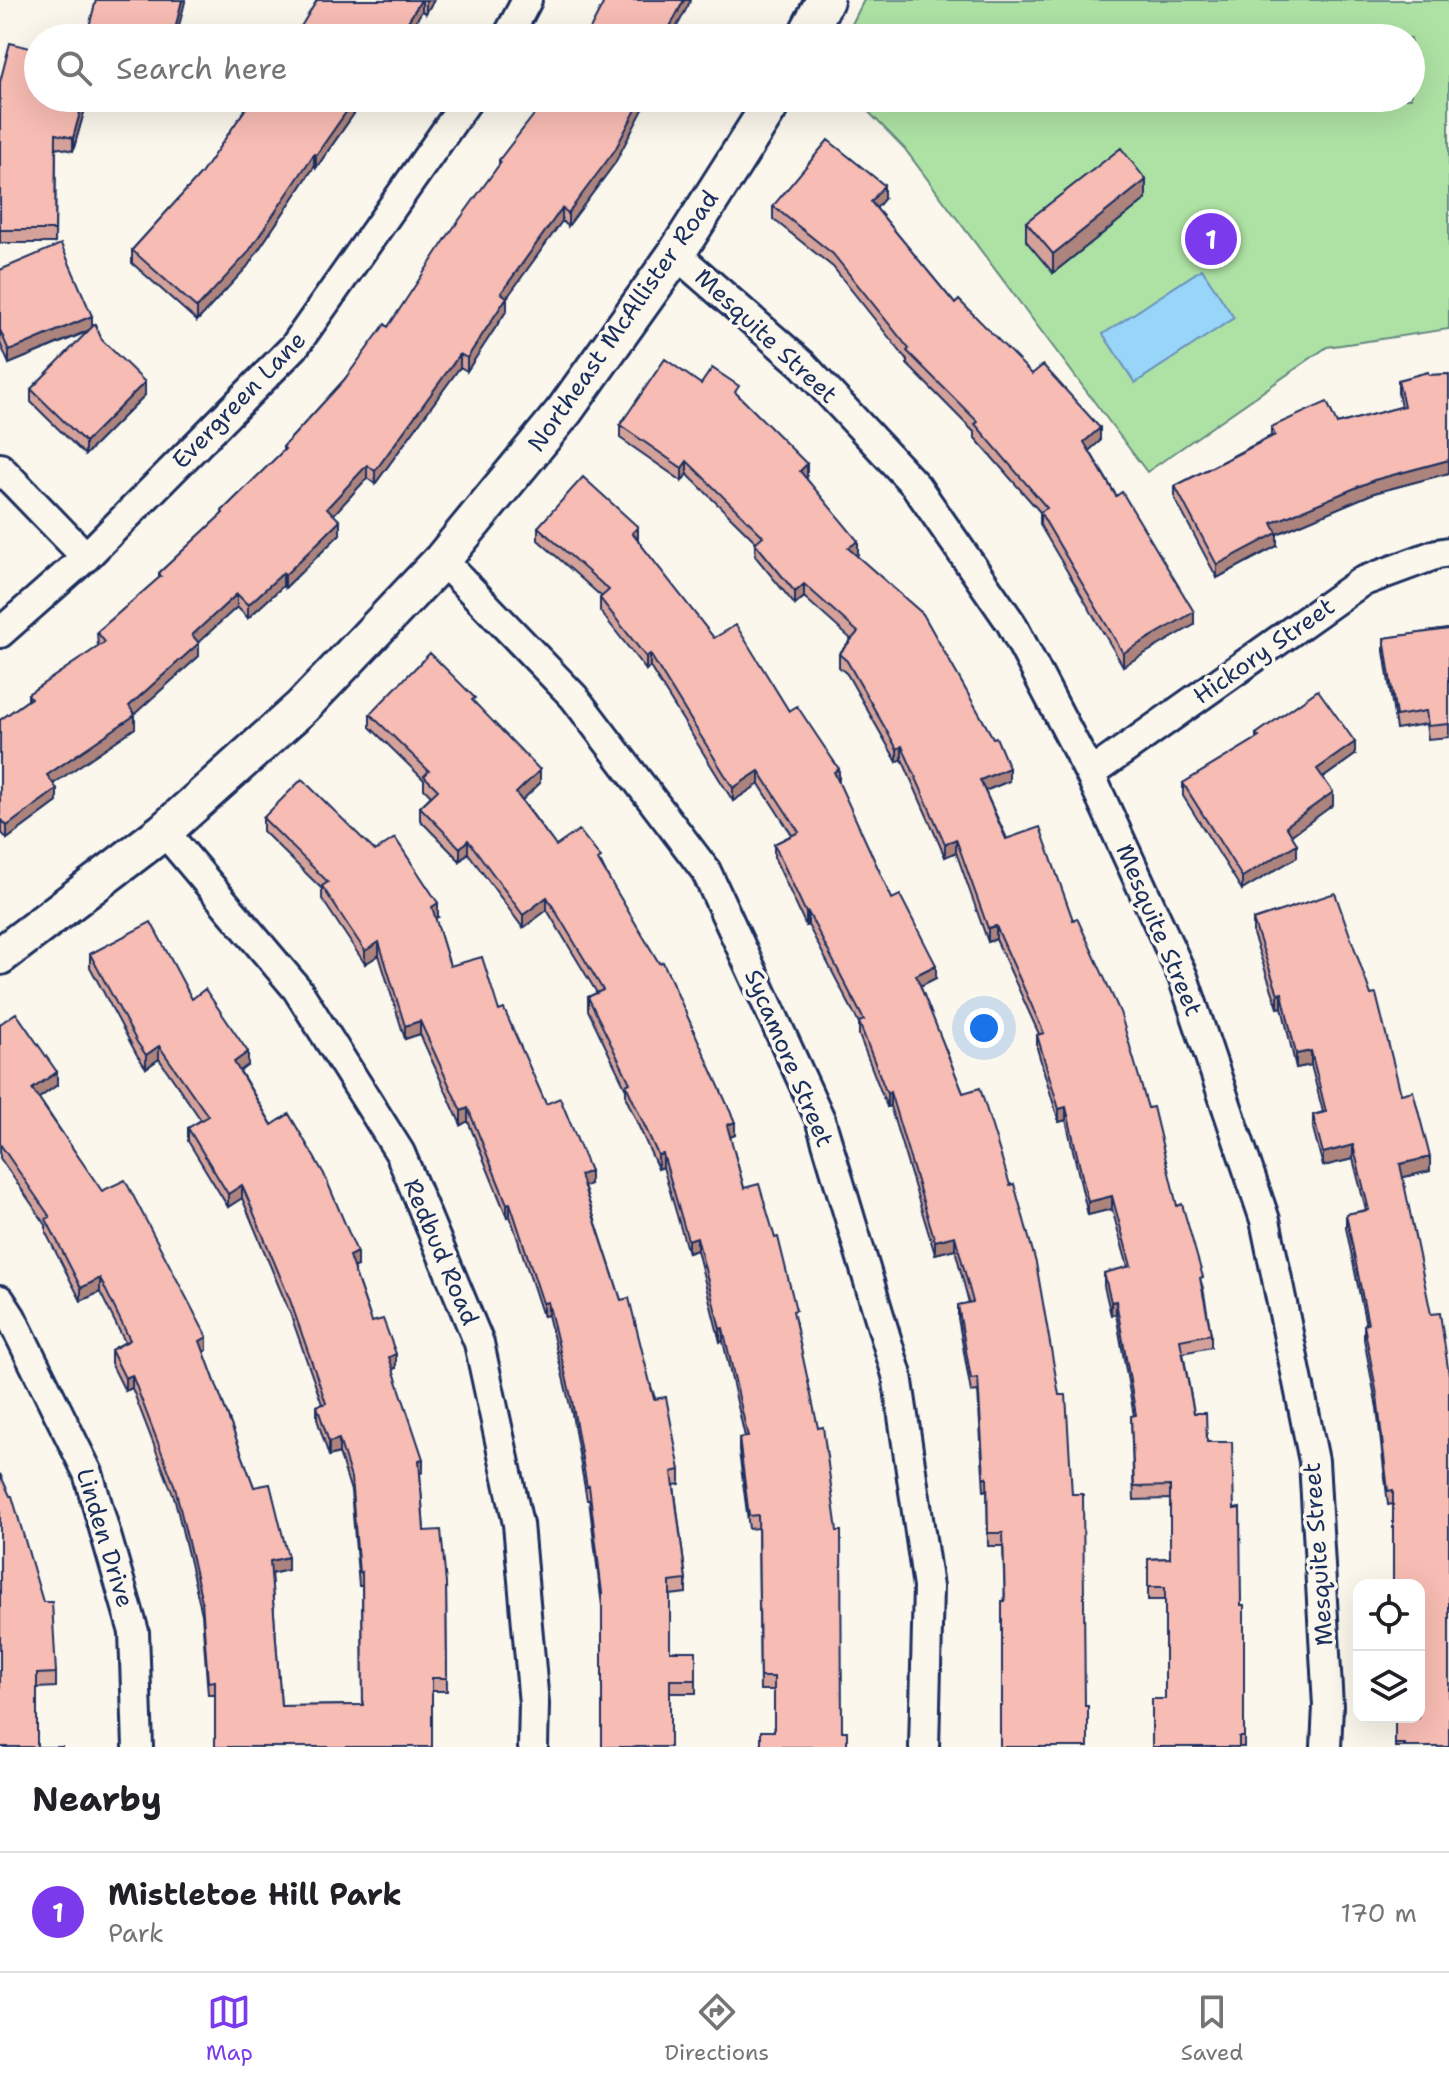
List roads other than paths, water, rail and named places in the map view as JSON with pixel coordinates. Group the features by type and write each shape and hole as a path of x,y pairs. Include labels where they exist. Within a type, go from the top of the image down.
{"street":[{"path":"514,24 527,0"},
{"path":"812,24 825,0"},
{"name":"Evergreen Lane","path":"0,633 86,557 294,347 459,112"},
{"name":"Northeast McAllister Road","path":"0,956 164,831 302,707 442,560 565,410 676,254 766,112"},
{"name":"Mesquite Street","path":"676,254 802,364 916,486 1011,623 1090,774 1183,977 1265,1220 1314,1461 1328,1706 1326,1747"},
{"path":"0,468 86,557"},
{"name":"Hickory Street","path":"1090,774 1361,582 1449,552"},
{"name":"Sycamore Street","path":"442,560 574,697 706,871 820,1119 897,1375 928,1587 924,1747"},
{"name":"Redbud Road","path":"164,831 297,989 400,1153 479,1343 518,1524 534,1704 533,1747"},
{"name":"Linden Drive","path":"0,1300 88,1473 134,1632 138,1747"}],"water":[{"path":"1202,269 1234,318 1135,383 1103,334"}],"place":[{"name":"Mistletoe Hill Park","path":"1211,239"}]}
